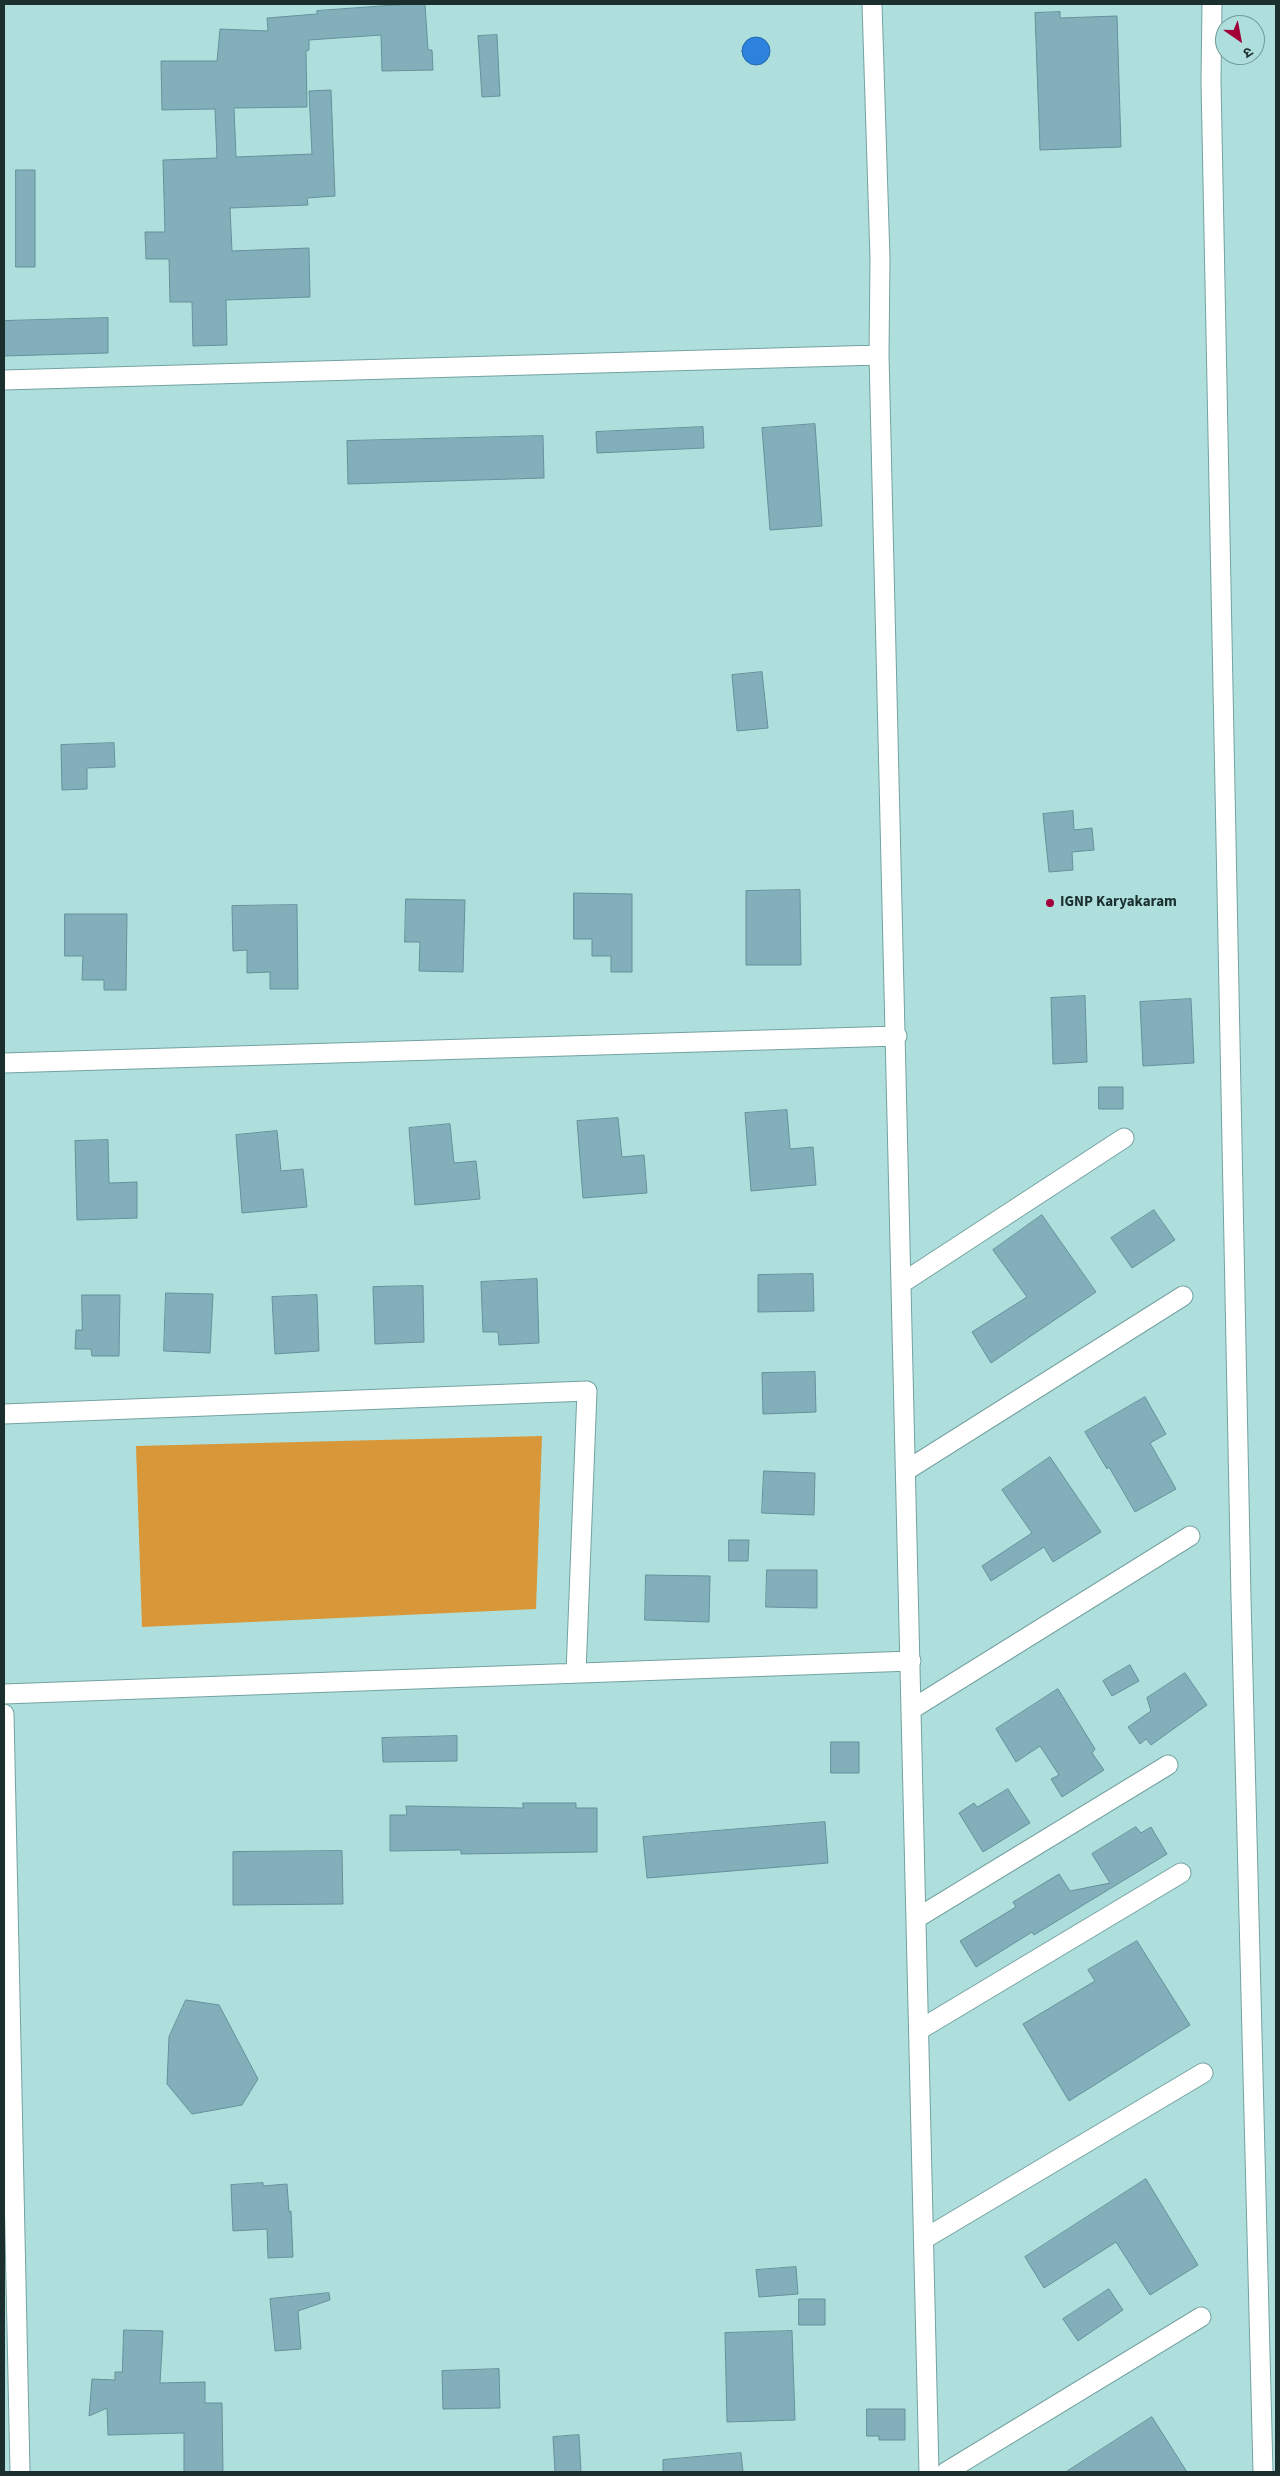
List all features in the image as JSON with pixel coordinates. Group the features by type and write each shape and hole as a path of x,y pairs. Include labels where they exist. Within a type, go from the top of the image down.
{"street":[{"path":"872,4 880,259 879,355 897,1036 929,2472"},
{"path":"1212,4 1211,81 1241,1598 1263,2472"},
{"path":"4,380 879,355"},
{"path":"4,1063 897,1036"},
{"path":"902,1283 1124,1138"},
{"path":"907,1470 1183,1296"},
{"path":"4,1414 587,1391 576,1673"},
{"path":"912,1709 1190,1536"},
{"path":"4,1694 911,1661"},
{"path":"4,1714 11,2356 20,2472"},
{"path":"917,1918 1168,1765"},
{"path":"919,2030 1181,1873"},
{"path":"924,2239 1203,2072"},
{"path":"946,2472 1201,2317"}],"shaded area":[{"path":"542,1436 536,1609 142,1627 136,1446"}],"water":[{"path":"756,37 766,41 770,51 766,61 756,65 746,61 742,51 746,41"}],"building":[{"path":"425,4 428,50 432,50 433,70 382,71 381,35 309,40 309,50 306,51 307,107 234,108 236,157 312,154 309,91 331,90 335,196 307,198 308,205 230,208 232,251 309,248 310,297 226,300 227,345 193,346 192,302 170,302 169,259 146,259 145,232 165,232 163,160 217,158 215,109 162,110 161,61 217,61 220,29 268,31 267,18 317,14 317,11"},
{"path":"1060,12 1060,18 1117,16 1121,147 1040,150 1035,13"},
{"path":"497,35 500,96 482,97 478,36"},
{"path":"16,170 35,170 35,267 16,267"},
{"path":"108,318 108,353 4,356 4,321"},
{"path":"815,424 822,526 770,530 762,428"},
{"path":"703,427 704,448 597,453 596,432"},
{"path":"543,436 544,478 348,484 347,441"},
{"path":"762,672 768,728 737,731 732,675"},
{"path":"114,743 115,767 87,768 87,789 62,790 61,745"},
{"path":"1073,811 1074,830 1092,828 1094,850 1072,852 1073,870 1049,872 1043,814"},
{"path":"800,890 801,965 746,965 746,891"},
{"path":"574,893 632,894 632,972 611,972 611,956 592,956 592,939 574,939"},
{"path":"406,899 465,900 463,972 419,971 420,942 405,942"},
{"path":"297,905 298,989 270,989 270,972 247,973 247,950 233,951 232,906"},
{"path":"65,914 127,914 126,990 104,990 104,980 82,980 83,956 65,956"},
{"path":"1085,996 1087,1062 1053,1064 1051,998"},
{"path":"1191,999 1194,1063 1143,1066 1140,1002"},
{"path":"1099,1087 1123,1087 1123,1109 1099,1109"},
{"path":"787,1110 790,1149 813,1147 816,1185 751,1191 745,1113"},
{"path":"618,1118 622,1157 644,1155 647,1193 583,1198 577,1121"},
{"path":"450,1124 454,1163 476,1161 480,1199 415,1205 409,1128"},
{"path":"277,1131 281,1171 303,1169 307,1207 242,1213 236,1135"},
{"path":"108,1140 109,1183 137,1182 137,1218 77,1220 75,1141"},
{"path":"1154,1210 1175,1240 1132,1268 1111,1238"},
{"path":"1042,1215 1096,1292 991,1363 972,1332 1027,1297 993,1250"},
{"path":"813,1274 814,1311 758,1312 758,1275"},
{"path":"537,1279 539,1343 499,1345 498,1332 483,1332 481,1282"},
{"path":"423,1286 424,1342 375,1344 373,1287"},
{"path":"166,1293 213,1294 210,1353 164,1351"},
{"path":"82,1295 120,1295 119,1356 92,1356 91,1349 75,1349 76,1330 82,1330"},
{"path":"317,1295 319,1351 275,1354 272,1297"},
{"path":"815,1372 816,1412 763,1414 762,1373"},
{"path":"1145,1397 1166,1434 1150,1443 1176,1489 1135,1512 1109,1467 1107,1469 1085,1432"},
{"path":"1050,1457 1101,1532 1053,1562 1044,1547 991,1581 982,1566 1032,1533 1002,1490"},
{"path":"764,1471 815,1473 814,1515 762,1513"},
{"path":"729,1540 749,1540 748,1561 729,1561"},
{"path":"767,1570 817,1570 817,1608 766,1607"},
{"path":"646,1575 710,1576 709,1622 645,1620"},
{"path":"1130,1665 1139,1681 1112,1696 1103,1681"},
{"path":"1185,1673 1207,1705 1151,1745 1146,1739 1140,1744 1128,1727 1151,1711 1147,1698"},
{"path":"1058,1689 1095,1749 1092,1753 1104,1770 1062,1797 1051,1779 1059,1775 1040,1746 1016,1762 996,1729"},
{"path":"457,1736 457,1761 383,1762 382,1738"},
{"path":"831,1742 859,1742 859,1773 831,1773"},
{"path":"1008,1789 1030,1823 983,1852 959,1813 974,1803 977,1807"},
{"path":"523,1803 576,1803 576,1808 597,1808 597,1852 461,1854 461,1850 390,1851 390,1815 407,1815 406,1806 523,1808"},
{"path":"825,1822 828,1863 647,1878 643,1837"},
{"path":"1136,1827 1141,1833 1151,1827 1167,1854 1034,1935 1032,1932 976,1967 960,1941 1016,1907 1013,1902 1059,1874 1070,1891 1110,1883 1092,1854"},
{"path":"342,1851 343,1904 233,1905 233,1852"},
{"path":"1137,1941 1190,2025 1069,2101 1023,2024 1095,1981 1088,1970"},
{"path":"186,2000 219,2005 258,2079 242,2105 192,2114 167,2084 169,2037"},
{"path":"1146,2179 1198,2265 1150,2295 1116,2242 1044,2288 1025,2257"},
{"path":"263,2183 263,2186 287,2184 289,2212 291,2211 293,2257 268,2258 267,2229 233,2231 231,2185"},
{"path":"796,2267 798,2294 759,2297 756,2270"},
{"path":"1109,2289 1123,2310 1078,2341 1063,2319"},
{"path":"329,2293 330,2300 298,2311 301,2349 275,2351 270,2299"},
{"path":"799,2299 825,2299 825,2325 799,2325"},
{"path":"124,2330 163,2331 160,2383 205,2382 205,2403 222,2403 223,2472 184,2472 184,2433 108,2435 107,2408 89,2416 92,2379 115,2380 115,2372 122,2372"},
{"path":"792,2331 795,2420 727,2422 725,2333"},
{"path":"499,2369 500,2408 443,2409 442,2371"},
{"path":"867,2409 905,2409 905,2440 879,2440 879,2436 867,2436"},
{"path":"1152,2417 1187,2472 1066,2472"},
{"path":"579,2435 581,2472 555,2472 553,2437"},
{"path":"741,2453 743,2472 663,2472 663,2460"}],"place":[{"name":"IGNP Karyakaram","path":"1050,903"}]}
